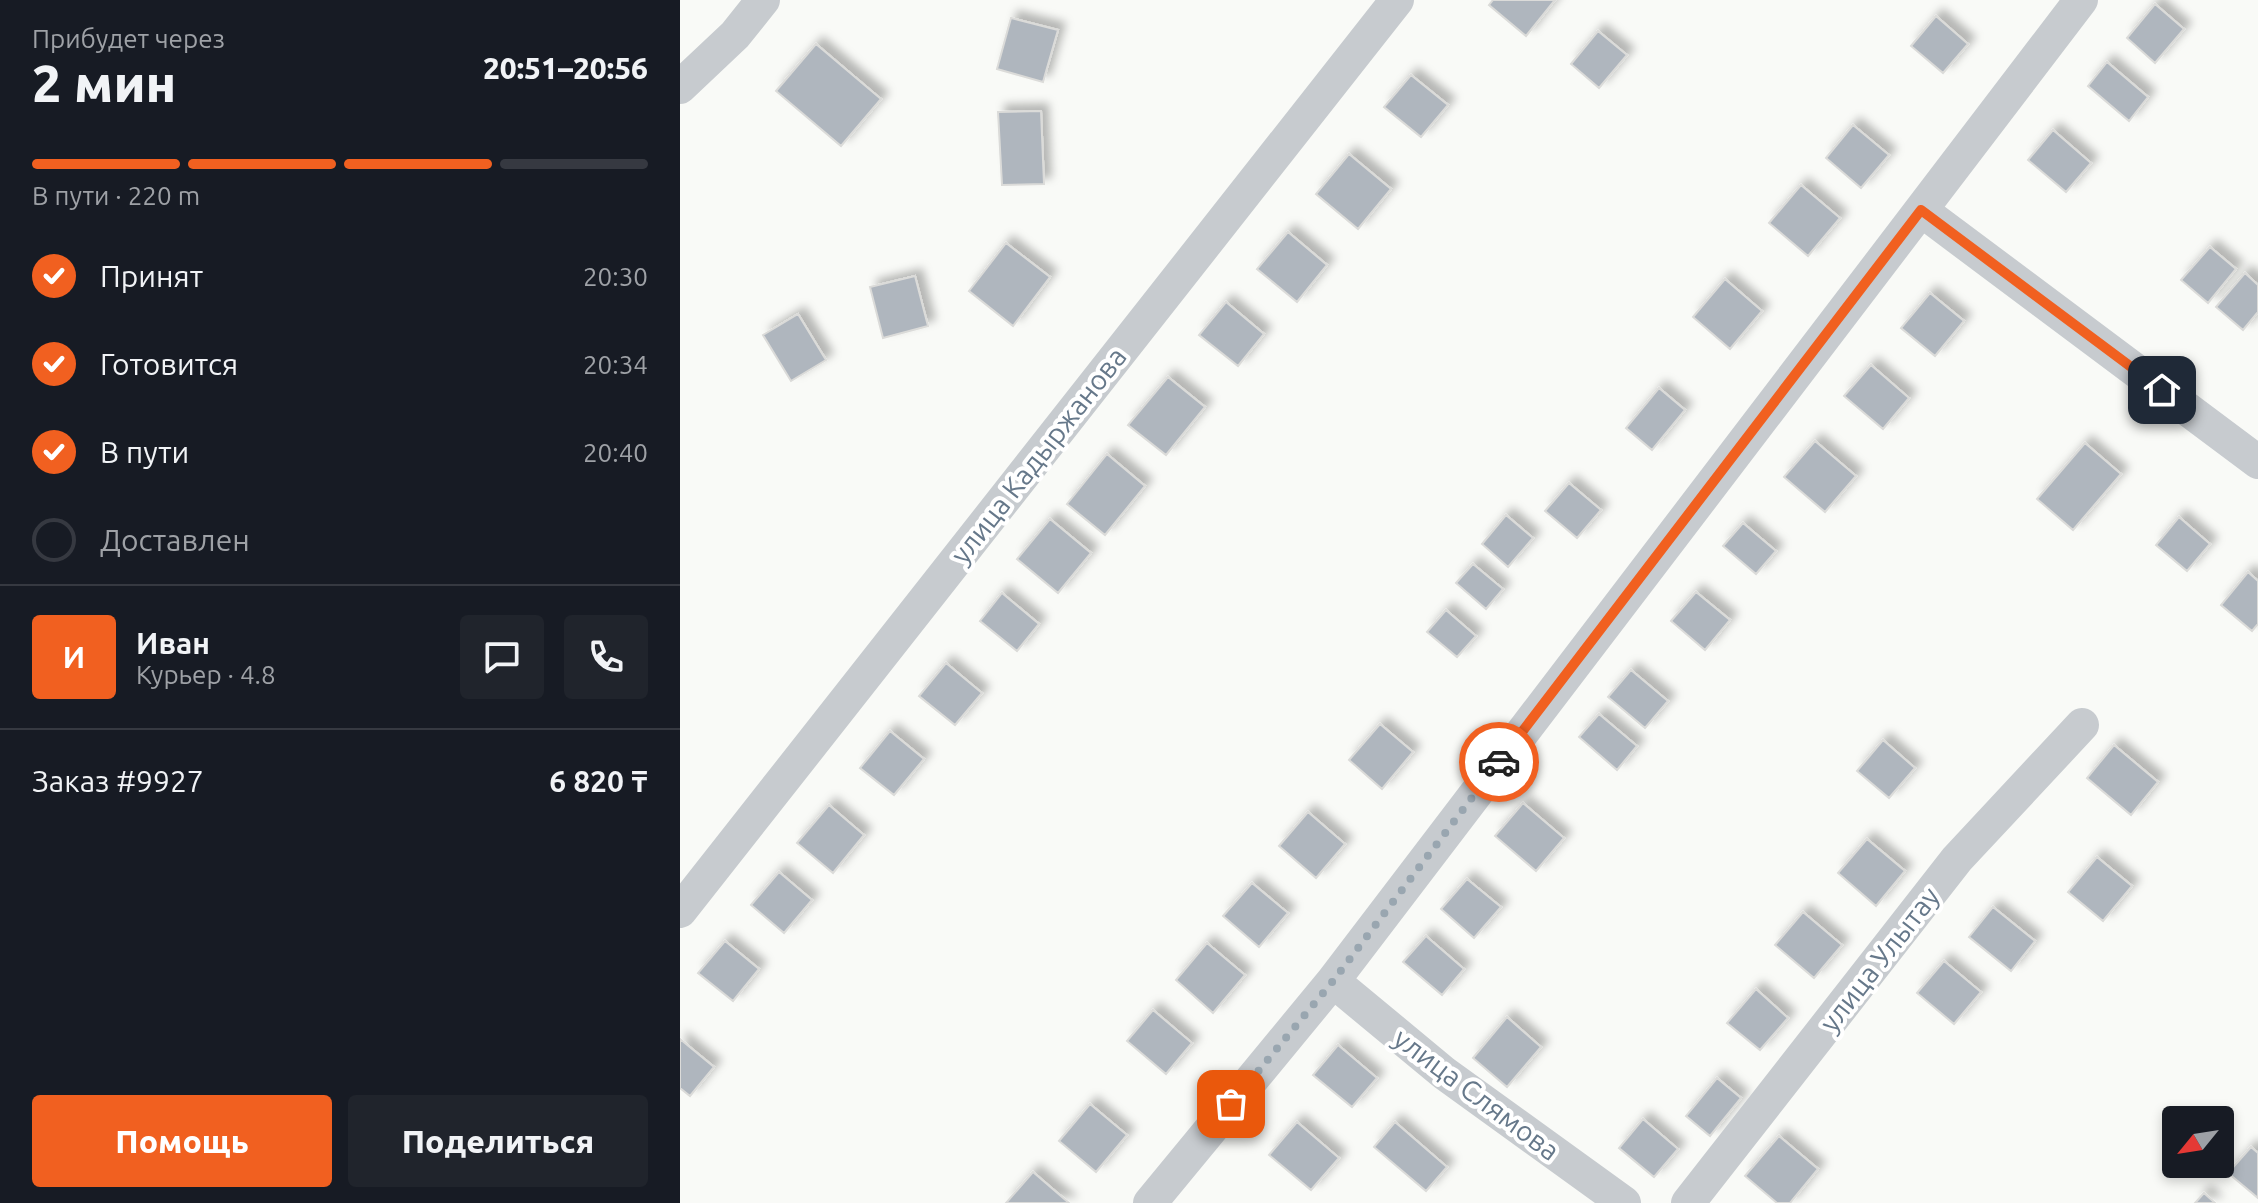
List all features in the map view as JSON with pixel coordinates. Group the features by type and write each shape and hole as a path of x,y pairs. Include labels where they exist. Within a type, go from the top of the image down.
{"street":[{"path":"680,87 735,35 763,0"},
{"name":"улица Кадыржанова","path":"680,911 1397,0"},
{"path":"1150,1203 1333,981 2081,0"},
{"path":"1921,210 2258,462"},
{"name":"улица Улытау","path":"1688,1203 1957,859 2082,725"},
{"name":"улица Слямова","path":"1333,981 1444,1073 1624,1203"}],"building":[{"path":"1493,0 1555,0 1526,36 1489,5"},
{"path":"2155,4 2184,29 2155,63 2127,38"},
{"path":"1936,16 1968,44 1943,73 1911,46"},
{"path":"1011,18 1058,30 1043,82 997,69"},
{"path":"1598,31 1627,55 1599,88 1571,64"},
{"path":"816,44 881,99 841,146 776,91"},
{"path":"2107,62 2148,97 2129,121 2088,86"},
{"path":"1411,75 1448,105 1421,137 1384,107"},
{"path":"1041,111 1044,184 1002,185 998,112"},
{"path":"1853,125 1889,155 1861,188 1826,158"},
{"path":"2053,130 2091,163 2066,192 2028,160"},
{"path":"1349,154 1391,189 1358,229 1316,194"},
{"path":"1801,185 1840,218 1808,256 1769,223"},
{"path":"1288,232 1327,265 1297,302 1257,269"},
{"path":"1006,243 1050,277 1013,326 969,291"},
{"path":"2210,247 2236,269 2208,303 2181,280"},
{"path":"2245,273 2258,285 2258,312 2243,330 2216,307"},
{"path":"915,276 928,326 883,338 870,287"},
{"path":"1725,279 1762,311 1730,349 1693,317"},
{"path":"1930,293 1964,321 1935,356 1901,328"},
{"path":"1226,302 1264,334 1238,366 1199,335"},
{"path":"798,314 826,360 791,381 763,335"},
{"path":"1871,365 1909,398 1883,429 1844,396"},
{"path":"1168,377 1205,407 1166,455 1128,425"},
{"path":"1659,388 1685,410 1652,450 1626,428"},
{"path":"1815,441 1856,476 1825,512 1784,477"},
{"path":"2085,443 2121,474 2073,530 2037,499"},
{"path":"1107,454 1145,486 1105,535 1067,504"},
{"path":"1569,483 1601,510 1577,538 1545,511"},
{"path":"1506,515 1533,538 1508,567 1482,544"},
{"path":"2179,517 2210,544 2187,571 2156,545"},
{"path":"1050,519 1091,553 1058,593 1017,559"},
{"path":"1743,523 1776,551 1756,574 1723,546"},
{"path":"1473,564 1503,589 1486,609 1456,583"},
{"path":"2248,572 2258,581 2258,624 2252,631 2221,605"},
{"path":"1696,592 1730,620 1705,650 1671,621"},
{"path":"1002,593 1039,624 1017,651 980,621"},
{"path":"1446,610 1476,636 1457,657 1427,632"},
{"path":"946,663 982,693 955,725 919,696"},
{"path":"1631,670 1668,701 1645,728 1608,697"},
{"path":"1599,714 1637,746 1617,770 1579,737"},
{"path":"1380,724 1413,752 1382,789 1349,760"},
{"path":"890,731 924,759 894,795 860,768"},
{"path":"1883,740 1915,768 1889,798 1857,771"},
{"path":"2114,745 2158,782 2131,815 2087,778"},
{"path":"1523,803 1564,838 1536,871 1495,836"},
{"path":"829,805 864,835 833,873 797,843"},
{"path":"1308,812 1345,844 1316,878 1279,846"},
{"path":"1867,839 1905,871 1876,906 1838,873"},
{"path":"2097,857 2132,886 2103,921 2068,892"},
{"path":"779,872 812,900 784,933 751,905"},
{"path":"1467,879 1501,907 1474,938 1441,909"},
{"path":"1252,883 1288,913 1259,947 1223,916"},
{"path":"1993,907 2035,941 2011,971 1969,937"},
{"path":"1803,912 1842,945 1814,978 1775,945"},
{"path":"1426,936 1464,969 1442,995 1403,962"},
{"path":"725,941 759,969 733,1001 698,973"},
{"path":"1207,943 1245,975 1213,1013 1176,980"},
{"path":"1944,961 1981,992 1954,1024 1917,993"},
{"path":"1756,989 1788,1018 1760,1050 1727,1023"},
{"path":"1153,1010 1192,1043 1166,1074 1127,1041"},
{"path":"1507,1017 1541,1047 1507,1087 1473,1058"},
{"path":"680,1039 714,1067 690,1096 680,1088"},
{"path":"1338,1045 1377,1078 1352,1107 1313,1075"},
{"path":"1717,1078 1741,1098 1710,1136 1686,1116"},
{"path":"1090,1104 1127,1135 1096,1172 1059,1141"},
{"path":"1643,1119 1678,1149 1654,1177 1619,1148"},
{"path":"1297,1122 1339,1158 1311,1190 1269,1155"},
{"path":"1395,1122 1447,1167 1426,1191 1374,1147"},
{"path":"1779,1136 1818,1169 1790,1203 1777,1203 1745,1176"},
{"path":"2251,1147 2258,1153 2258,1198 2234,1178 2234,1166"},
{"path":"1033,1172 1069,1203 1006,1203"},
{"path":"2204,1193 2215,1203 2195,1203"}],"way so far":[{"path":"1231,1104 1333,981 1499,762"}],"route":[{"path":"1499,762 1921,210 2162,390"}]}
